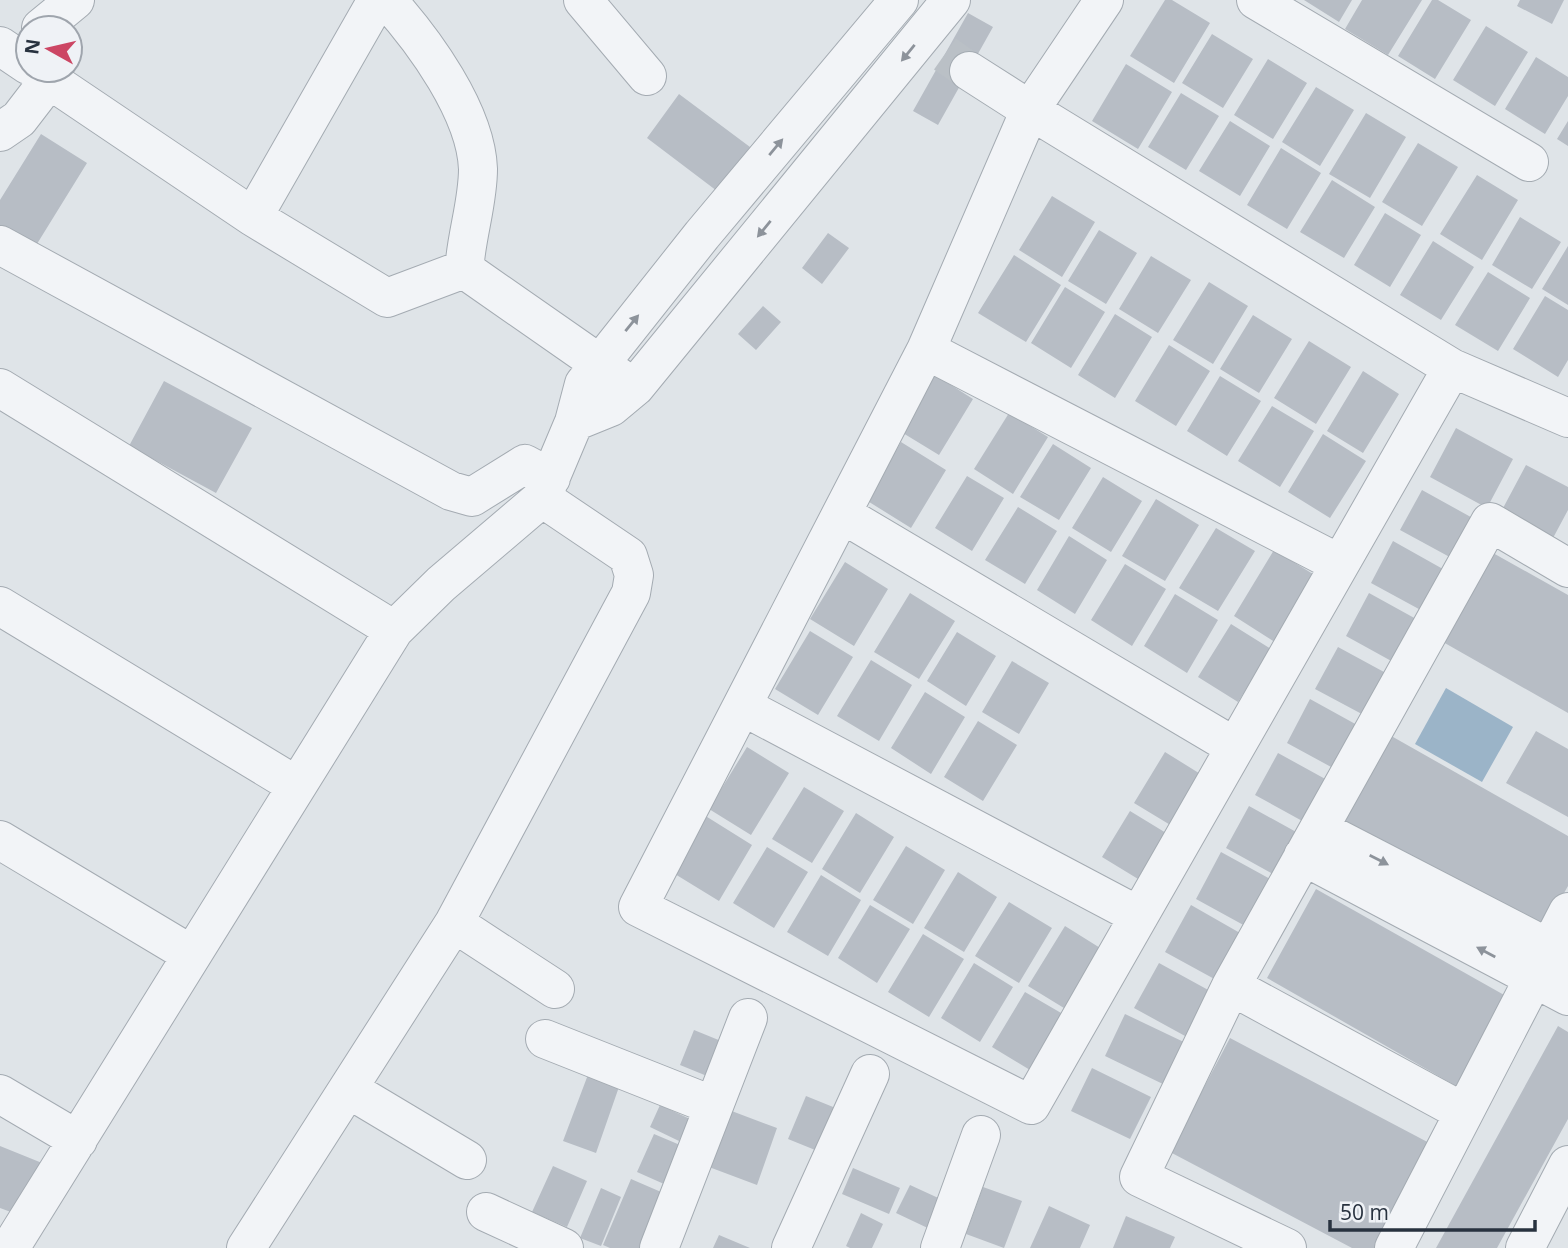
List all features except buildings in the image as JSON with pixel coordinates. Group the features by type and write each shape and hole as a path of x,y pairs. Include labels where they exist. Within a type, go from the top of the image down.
{"street":[{"path":"58,14 75,0"},
{"path":"253,217 377,0"},
{"path":"387,0 414,31 432,59 467,121 475,146 478,170 467,242 467,268"},
{"path":"583,0 647,76"},
{"path":"10,1248 394,630 547,488 574,422 584,384 702,235 899,0"},
{"path":"574,422 611,407 635,387 951,0"},
{"path":"957,0 957,62 1030,110 1452,369 1568,418"},
{"path":"1104,0 1030,110 926,351 638,907 1031,1105 1452,369"},
{"path":"1256,0 1529,162"},
{"path":"0,132 19,119 22,84"},
{"path":"61,84 253,217 387,298 467,268"},
{"path":"0,245 451,491 472,497 525,464 547,488 628,556 634,575 631,593 454,923 247,1248"},
{"path":"467,268 599,365 635,387"},
{"path":"926,351 1340,564"},
{"path":"0,388 394,630"},
{"path":"842,514 1235,747"},
{"path":"1287,1248 1139,1177 1231,986 1490,522 1568,568"},
{"path":"0,606 297,786"},
{"path":"742,706 1139,916"},
{"path":"0,839 192,955"},
{"path":"1311,843 1550,961 1568,996"},
{"path":"1394,1248 1464,1112 1550,961 1568,912"},
{"path":"454,923 555,989"},
{"path":"1231,986 1464,1112"},
{"path":"659,1248 748,1018"},
{"path":"545,1039 714,1106"},
{"path":"792,1248 870,1074"},
{"path":"350,1090 467,1160"},
{"path":"0,1094 78,1140"},
{"path":"940,1248 981,1135"},
{"path":"1525,1248 1568,1165"},
{"path":"486,1212 564,1248"}],"water":[{"path":"1446,688 1513,727 1482,782 1415,744"}],"tunnel":[{"path":"945,54 969,71"}]}
